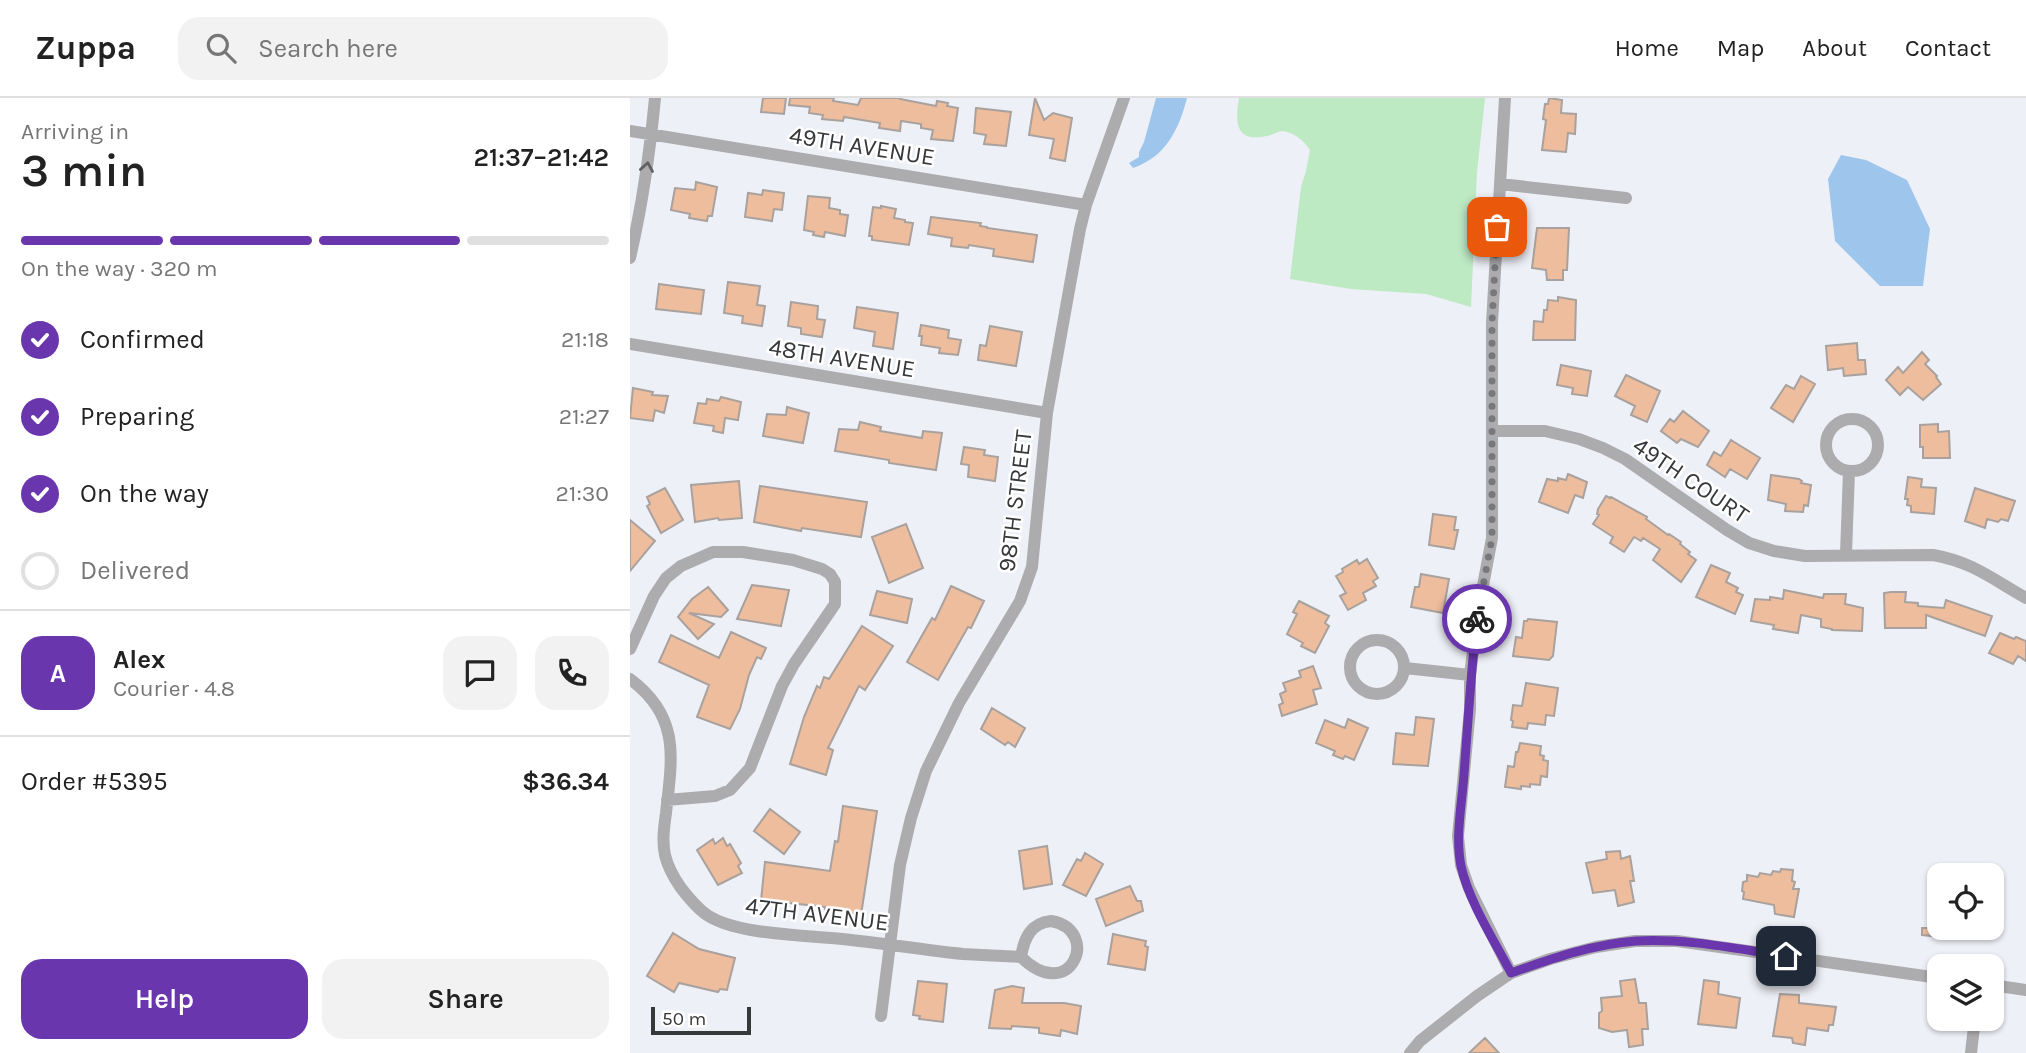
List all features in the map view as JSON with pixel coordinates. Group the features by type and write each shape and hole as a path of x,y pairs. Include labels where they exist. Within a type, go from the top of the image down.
{"street":[{"path":"630,258 639,219 655,98"},
{"name":"98TH STREET","path":"881,1016 905,840 926,771 959,703 1020,601 1032,567 1047,413 1080,229 1124,98"},
{"path":"1505,98 1492,323 1492,538 1470,675 1470,709 1458,836 1461,865 1469,888 1511,973"},
{"name":"49TH AVENUE","path":"630,131 1086,205"},
{"path":"1500,184 1626,198"},
{"name":"48TH AVENUE","path":"630,344 1047,413"},
{"path":"1850,419 1866,423 1872,429 1878,445 1876,454 1866,467 1849,471 1834,464 1829,457 1827,441 1835,426 1850,419"},
{"name":"49TH COURT","path":"1492,430 1545,431 1603,448 1625,459 1706,517 1749,543 1773,551 1805,556 1933,555 1964,562 2026,598"},
{"path":"1846,554 1849,471"},
{"path":"630,649 654,596 666,578 681,566 705,555 725,551 743,552 793,561 822,569 830,574 835,582 835,604 782,686 750,768 730,790 715,796 667,800"},
{"path":"1385,640 1400,651 1405,668 1399,685 1392,691 1374,695 1358,687 1350,671 1350,661 1354,653 1367,641 1385,640"},
{"path":"1405,668 1470,675"},
{"name":"47TH AVENUE","path":"630,679 654,702 669,734 672,756 663,837 670,871 686,895 707,915 733,926 759,930 889,943 962,954 1021,957 1045,974 1055,974 1070,966 1075,958 1077,941 1068,926 1051,920 1043,922 1029,932 1021,957"},
{"path":"1410,1053 1420,1041 1511,973 1596,947 1635,941 1677,941 1927,976"},
{"path":"2004,987 2026,990"},
{"path":"1971,1053 1974,1031"}],"green space":[{"path":"1239,98 1485,98 1477,172 1471,307 1426,294 1351,289 1290,279 1301,187 1310,150 1299,138 1287,132 1256,137 1243,133 1237,115"}],"water":[{"path":"1156,98 1187,98 1180,120 1169,140 1154,157 1133,168 1129,163 1139,157"},
{"path":"1841,155 1866,160 1907,180 1930,229 1923,286 1880,286 1835,241 1828,179"}],"building":[{"path":"763,98 786,98 784,114 761,112"},
{"path":"790,98 834,98 833,101 858,105 861,98 900,98 936,106 937,101 948,103 947,106 958,108 953,141 931,139 933,130 921,128 921,124 901,121 900,131 879,128 880,123 844,117 843,121 822,119 823,115 809,113 810,107 789,105"},
{"path":"1035,98 1044,120 1053,113 1072,118 1065,161 1050,158 1054,139 1029,135"},
{"path":"1549,98 1562,100 1561,113 1576,114 1575,134 1568,133 1566,152 1542,150 1545,104 1548,104"},
{"path":"976,108 1011,112 1006,146 984,144 986,135 974,133"},
{"path":"696,182 717,187 712,216 708,216 707,221 689,218 690,214 671,210 675,188 695,190"},
{"path":"763,190 784,193 782,210 774,209 772,221 745,217 748,193 762,195"},
{"path":"808,196 830,198 829,208 848,215 845,236 825,232 824,237 804,230"},
{"path":"873,207 896,209 894,218 913,223 909,245 872,240 872,236 869,236"},
{"path":"931,217 981,223 980,226 987,228 1037,235 1033,262 993,256 994,249 969,245 968,248 951,246 952,238 928,234"},
{"path":"1537,228 1569,228 1567,270 1563,270 1563,280 1547,280 1546,270 1532,268"},
{"path":"728,282 760,286 757,305 765,306 762,326 742,323 743,316 724,313"},
{"path":"659,284 704,290 701,314 656,309"},
{"path":"1558,297 1576,300 1575,340 1533,340 1534,321 1543,322 1548,300 1558,301"},
{"path":"791,302 818,306 817,319 825,320 822,337 801,334 801,328 788,326"},
{"path":"857,307 898,313 893,349 873,346 875,332 854,328"},
{"path":"921,325 949,330 948,338 961,340 958,355 939,353 940,348 921,345"},
{"path":"990,326 1022,332 1016,366 978,360 980,345 986,346"},
{"path":"1857,343 1858,360 1865,360 1866,374 1844,376 1843,368 1828,370 1826,346"},
{"path":"1922,352 1929,360 1925,364 1941,384 1923,400 1908,387 1900,395 1886,380 1898,367 1903,373"},
{"path":"1561,365 1591,371 1587,396 1572,394 1573,388 1557,385"},
{"path":"1626,375 1660,391 1647,422 1631,415 1635,406 1615,396"},
{"path":"1801,376 1815,384 1793,422 1771,408 1786,385 1794,389"},
{"path":"633,388 653,392 652,395 668,396 664,413 655,410 653,421 630,418"},
{"path":"721,397 741,402 738,420 725,418 723,433 713,431 714,426 694,423 698,403 706,404 707,399 719,401"},
{"path":"787,407 809,413 803,443 763,436 767,414 786,415"},
{"path":"1683,411 1709,431 1698,447 1681,439 1677,443 1661,431 1670,419 1674,422"},
{"path":"860,422 881,427 880,431 922,438 923,431 942,433 936,470 835,451 839,429 858,430"},
{"path":"1938,424 1938,432 1949,431 1950,458 1923,458 1920,425"},
{"path":"1731,440 1760,458 1747,479 1730,469 1725,477 1707,465 1714,452 1721,456"},
{"path":"964,447 985,450 984,455 998,457 995,481 968,477 969,465 961,464"},
{"path":"1568,474 1587,482 1583,498 1575,495 1568,513 1539,502 1547,479 1566,480"},
{"path":"1771,475 1799,479 1801,483 1811,485 1808,506 1804,505 1803,512 1785,511 1786,504 1768,500"},
{"path":"1908,477 1922,479 1921,487 1936,488 1934,514 1911,512 1911,506 1907,505 1908,499 1905,499"},
{"path":"739,481 742,518 695,522 691,485"},
{"path":"760,486 867,502 861,537 802,528 801,531 754,522"},
{"path":"665,488 683,520 661,533 647,506 650,504 647,497"},
{"path":"1975,488 2015,501 2008,521 1987,519 1985,528 1965,521"},
{"path":"1606,496 1647,517 1646,519 1681,542 1690,552 1688,554 1696,560 1681,582 1653,560 1660,549 1643,538 1641,541 1634,537 1624,552 1610,543 1613,537 1593,524"},
{"path":"1433,514 1456,517 1454,530 1458,530 1454,549 1429,545"},
{"path":"630,520 655,541 630,571"},
{"path":"906,524 923,568 889,583 872,537"},
{"path":"1367,559 1378,578 1373,581 1376,586 1363,593 1366,600 1348,610 1340,596 1346,593 1336,576 1357,560 1359,564"},
{"path":"1711,565 1730,573 1726,582 1738,588 1736,592 1743,595 1735,614 1696,597"},
{"path":"1421,574 1449,579 1443,613 1411,607"},
{"path":"752,585 789,590 781,626 737,619"},
{"path":"951,586 984,601 971,628 968,627 938,680 907,662 932,618 935,620"},
{"path":"708,587 728,610 721,617 689,613 714,624 698,639 678,617 692,599"},
{"path":"1784,590 1823,598 1824,594 1846,594 1845,604 1863,608 1862,631 1832,630 1821,627 1821,619 1801,615 1798,633 1773,629 1774,625 1751,621 1755,599 1783,599"},
{"path":"877,591 912,599 907,623 870,615"},
{"path":"1906,592 1905,602 1918,603 1918,606 1944,608 1946,600 1992,616 1985,636 1926,615 1926,628 1885,628 1884,593"},
{"path":"1299,601 1329,616 1325,623 1329,626 1315,653 1287,634 1297,614 1293,612"},
{"path":"1528,619 1557,622 1553,656 1549,660 1513,656 1516,637 1522,638 1524,621"},
{"path":"862,626 893,646 865,690 859,686 828,748 833,750 826,775 790,764 804,717 817,686 820,688 824,677 829,679"},
{"path":"731,632 766,648 761,659 757,657 749,675 740,709 730,729 697,717 709,685 659,662 671,635 719,658"},
{"path":"2000,633 2026,641 2026,661 2018,656 2013,664 1989,653"},
{"path":"1313,666 1321,688 1313,690 1317,704 1282,716 1279,705 1283,703 1280,694 1286,691 1283,683 1301,677 1299,671"},
{"path":"1526,683 1558,688 1554,716 1546,715 1545,725 1528,723 1527,729 1512,727 1513,705 1522,706"},
{"path":"992,708 1025,728 1015,747 1008,742 1005,745 981,729"},
{"path":"1416,717 1434,719 1428,766 1393,764 1396,733 1414,735"},
{"path":"1348,719 1368,728 1354,760 1333,755 1335,751 1316,743 1325,720 1345,728"},
{"path":"1520,743 1541,746 1540,755 1544,756 1543,760 1548,761 1547,777 1541,776 1540,785 1530,784 1530,787 1521,786 1521,789 1505,787 1508,766 1514,767"},
{"path":"843,806 877,811 861,915 825,910 825,907 761,900 765,862 830,871 835,841 838,842"},
{"path":"770,809 800,832 784,854 754,831"},
{"path":"723,838 727,846 730,844 741,863 738,866 742,873 718,885 697,850 713,839 715,844"},
{"path":"1047,846 1052,884 1024,889 1019,851"},
{"path":"1620,851 1621,859 1630,856 1634,881 1630,881 1634,902 1618,906 1615,890 1593,893 1586,863 1607,859 1606,852"},
{"path":"1085,853 1103,864 1086,896 1063,885 1077,859 1081,861"},
{"path":"1781,869 1793,870 1793,889 1799,889 1794,917 1775,914 1774,905 1743,899 1743,882 1747,881 1747,875 1771,875 1773,871 1780,872"},
{"path":"1130,886 1137,901 1141,901 1143,911 1106,926 1096,899"},
{"path":"1922,928 1927,928 1927,936 1922,935"},
{"path":"673,933 699,949 735,958 727,990 720,989 718,992 679,983 674,992 647,976"},
{"path":"1113,934 1146,941 1145,946 1148,947 1145,970 1108,964"},
{"path":"1635,979 1639,1003 1646,1003 1648,1029 1642,1029 1643,1045 1629,1047 1627,1030 1612,1032 1599,1028 1599,1013 1602,1011 1601,998 1622,996 1620,981"},
{"path":"1704,980 1719,982 1718,994 1740,998 1736,1028 1698,1024"},
{"path":"918,981 947,984 943,1022 919,1019 920,1016 913,1015"},
{"path":"1012,986 1024,988 1022,1003 1064,1003 1081,1006 1077,1034 1061,1030 1060,1036 1039,1033 1039,1028 1012,1026 1011,1029 989,1028 995,990"},
{"path":"1780,994 1799,995 1799,1003 1836,1007 1833,1025 1829,1025 1828,1031 1807,1028 1805,1045 1793,1043 1792,1038 1773,1036"},
{"path":"1485,1038 1499,1053 1469,1053"}],"way so far":[{"path":"1477,619 1492,538 1492,323 1497,227"}],"route":[{"path":"1477,619 1458,836 1461,865 1469,888 1511,973 1596,947 1635,941 1677,941 1786,956"}]}
